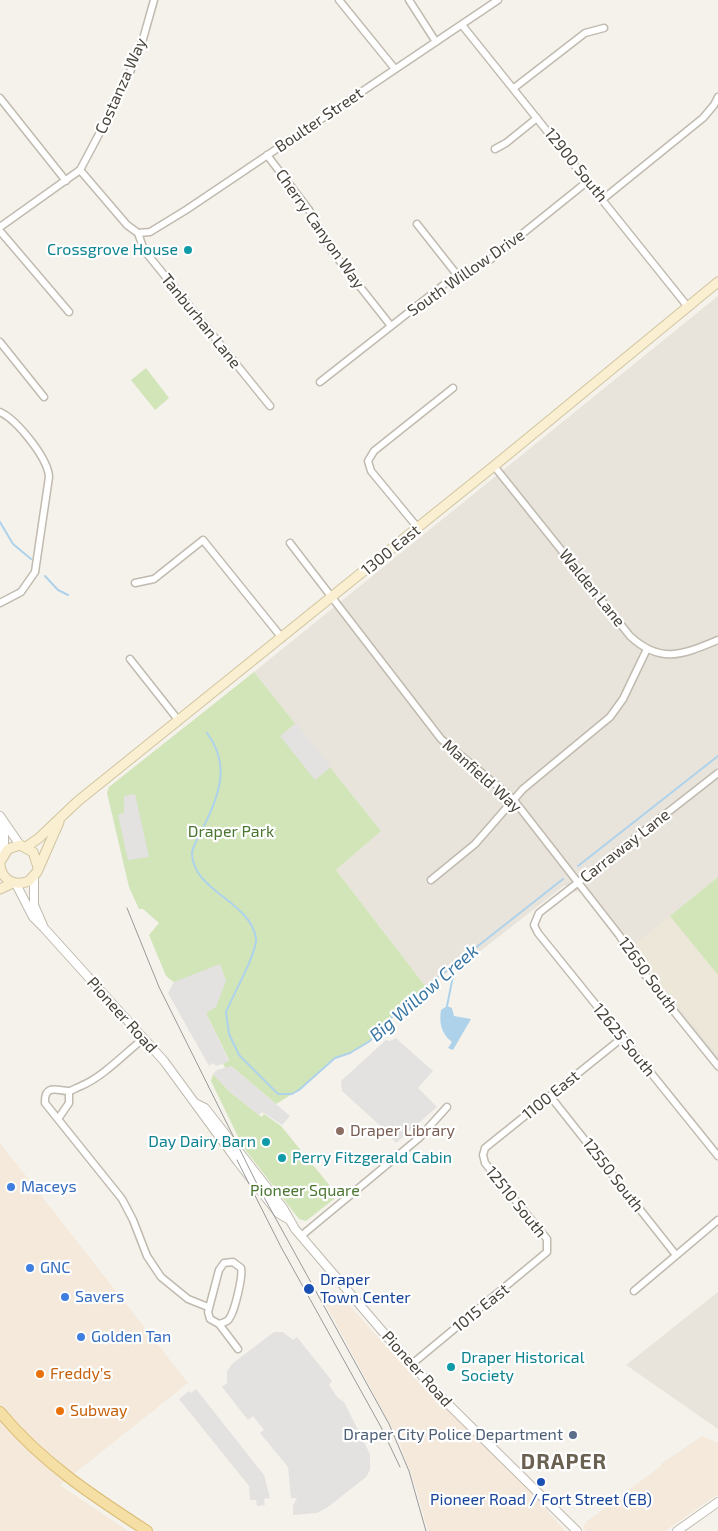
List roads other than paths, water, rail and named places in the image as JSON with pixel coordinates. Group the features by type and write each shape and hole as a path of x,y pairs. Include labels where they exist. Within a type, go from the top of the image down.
{"main road":[{"name":"1300 East","path":"23,846 39,838 62,815 418,528 718,282"},
{"name":"1300 East","path":"38,867 62,815"},
{"path":"0,889 15,884 23,884 34,877 38,867 33,852 23,846 8,849 4,852 0,864 6,879 15,884"},
{"path":"0,1412 57,1469 86,1492 147,1531"}],"street":[{"name":"Costanza Way","path":"80,170 130,72 143,39 154,0"},
{"path":"339,0 395,69"},
{"path":"409,0 436,42"},
{"name":"Boulter Street","path":"138,233 144,234 161,226 498,0"},
{"name":"12900 South","path":"462,25 688,307"},
{"path":"514,88 585,32 604,28"},
{"path":"603,199 702,118 714,105 718,97"},
{"path":"0,98 66,180"},
{"path":"495,149 506,143 537,118"},
{"name":"Cherry Canyon Way","path":"266,155 309,210 331,250 391,326"},
{"path":"69,312 0,229 80,170 127,225 138,233"},
{"name":"South Willow Drive","path":"320,382 432,293 458,276 491,259 588,181"},
{"path":"417,224 458,276"},
{"name":"Tanburhan Lane","path":"138,233 144,250 270,406"},
{"path":"0,342 44,397"},
{"path":"418,528 371,471 368,461 374,451 453,388"},
{"path":"0,412 13,422 41,455 48,468 49,477 35,572 21,592 0,603"},
{"name":"Walden Lane","path":"494,466 630,636 647,649 665,654 692,652 718,640"},
{"path":"135,584 154,579 203,540 282,638"},
{"name":"Manfield Way","path":"290,543 441,739 513,799 579,883"},
{"path":"431,880 475,844 513,799 610,717 623,699 647,649"},
{"path":"130,659 179,721"},
{"name":"Carraway Lane","path":"534,922 539,913 718,773"},
{"path":"0,816 23,846"},
{"path":"0,820 4,836 4,852"},
{"name":"Pioneer Road","path":"34,877 34,905 44,928"},
{"name":"12650 South","path":"579,883 623,941 641,970 718,1066"},
{"name":"Pioneer Road","path":"15,884 33,917 143,1039 197,1104 205,1108 283,1208 288,1219 301,1236 412,1364 445,1401 577,1531"},
{"name":"12625 South","path":"534,922 538,932 718,1156"},
{"name":"1100 East","path":"483,1155 488,1146 622,1038"},
{"path":"143,1039 96,1077 69,1091 56,1088 46,1095 47,1107 122,1199 133,1220 147,1256 161,1277 188,1299 208,1308"},
{"path":"58,1119 69,1103 69,1091"},
{"name":"12550 South","path":"550,1096 676,1255"},
{"path":"301,1236 419,1138 447,1107"},
{"name":"12510 South","path":"483,1155 486,1165 546,1239 548,1249"},
{"path":"634,1291 718,1220"},
{"name":"1015 East","path":"412,1364 543,1257 548,1249"},
{"path":"219,1324 225,1322 231,1316 242,1276 241,1268 238,1264 228,1262 221,1266 208,1308 210,1318 219,1324 238,1349"},
{"path":"677,1531 718,1502"}],"water":[{"path":"447,1006 452,1008 454,1016 471,1019 453,1050 448,1048 452,1042 443,1032 440,1019 441,1010"}],"waterway":[{"name":"Big Willow Creek","path":"0,522 13,544 31,559"},
{"name":"Big Willow Creek","path":"45,576 58,590 68,595"},
{"name":"Big Willow Creek","path":"207,733 215,745 219,757 221,769 220,782 213,806 194,845 192,854 195,867 202,878 243,914 251,925 256,938 256,944 249,963 226,1012 229,1034 239,1055 278,1094 292,1094 299,1090 335,1058 350,1053 370,1041 381,1027 422,990 563,879"},
{"name":"Big Willow Creek","path":"578,866 718,756"},
{"path":"447,1006 453,976 451,967"}],"tram line":[{"path":"127,908 159,987 260,1190 389,1424 409,1471 426,1531"},
{"path":"237,1160 281,1247 381,1427 400,1467"}],"place":[{"name":"Crossgrove House","path":"188,250"},
{"name":"Draper Library","path":"340,1131"},
{"name":"Day Dairy Barn","path":"266,1142"},
{"name":"Perry Fitzgerald Cabin","path":"282,1158"},
{"name":"Maceys","path":"11,1187"},
{"name":"GNC","path":"30,1268"},
{"name":"Draper Town Center","path":"309,1289"},
{"name":"Savers","path":"65,1297"},
{"name":"Golden Tan","path":"81,1337"},
{"name":"Draper Historical Society","path":"451,1367"},
{"name":"Freddy's","path":"40,1374"},
{"name":"Subway","path":"60,1411"},
{"name":"Draper City Police Department","path":"573,1435"},
{"name":"Pioneer Road / Fort Street (EB)","path":"541,1482"}],"district":[{"name":"DRAPER","path":"564,1462"}],"park label":[{"name":"Draper Park","path":"231,832"},
{"name":"Pioneer Square","path":"305,1191"}]}
